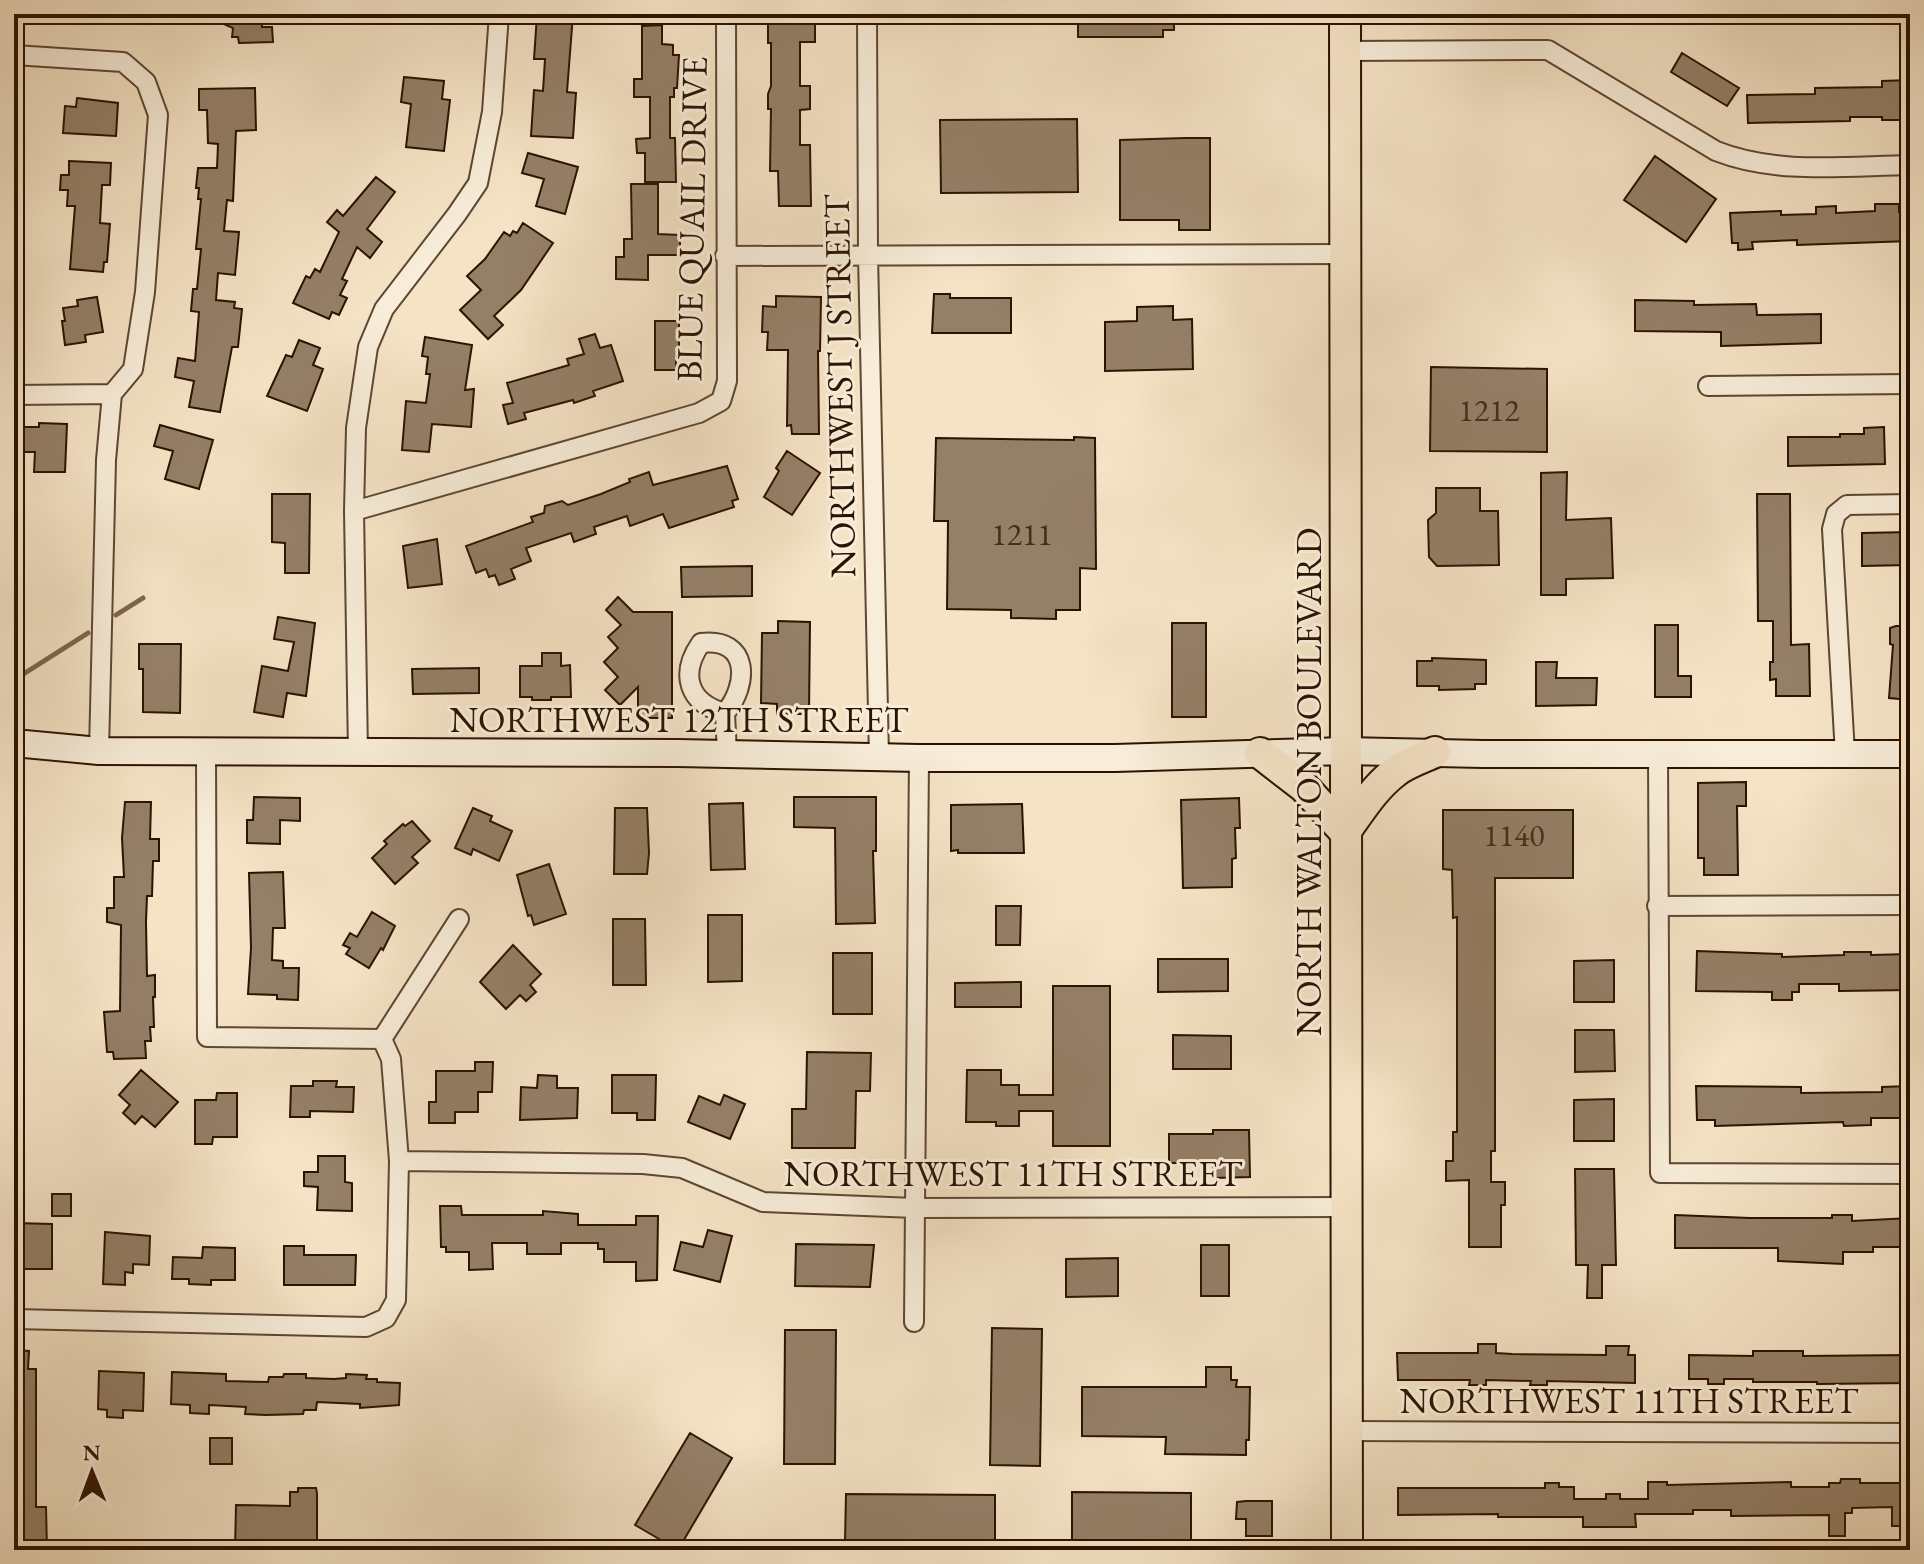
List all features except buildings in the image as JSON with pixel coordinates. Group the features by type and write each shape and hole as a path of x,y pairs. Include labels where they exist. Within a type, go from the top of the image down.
{"main road":[{"name":"NORTH WALTON BOULEVARD","path":"1345,14 1347,1550"},
{"path":"1260,753 1304,787 1345,832 1366,802 1397,770 1435,752"}],"street":[{"path":"358,753 354,511 356,428 368,347 384,309 478,183 492,112 499,14"},
{"name":"BLUE QUAIL DRIVE","path":"354,511 699,413 721,401 727,381 726,14"},
{"name":"NORTHWEST J STREET","path":"867,14 868,255 879,757"},
{"path":"1345,51 1548,50 1716,151 1743,162 1775,166 1910,165"},
{"path":"14,55 123,62 146,82 158,115 145,292 133,369 112,394 106,460 99,751"},
{"path":"725,256 1345,254"},
{"path":"1708,386 1910,384"},
{"path":"14,395 112,394"},
{"path":"1845,754 1832,529 1836,514 1847,505 1910,504"},
{"path":"725,713 727,754"},
{"name":"NORTHWEST 12TH STREET","path":"14,743 99,751 206,753 727,754 919,758 1115,758 1345,751 1910,754"},
{"path":"206,753 207,1037 382,1039"},
{"path":"1658,754 1660,1173 1910,1174"},
{"path":"914,1322 919,758"},
{"path":"1657,906 1910,905"},
{"path":"382,1039 459,919"},
{"path":"14,1319 366,1327 386,1318 396,1300 399,1161 391,1059 382,1039"},
{"name":"NORTHWEST 11TH STREET","path":"399,1161 643,1164 682,1168 763,1202 915,1208 1347,1207"},
{"name":"NORTHWEST 11TH STREET","path":"1347,1431 1910,1433"}],"waterway":[{"path":"116,615 143,598"},
{"path":"14,680 88,633"}]}
